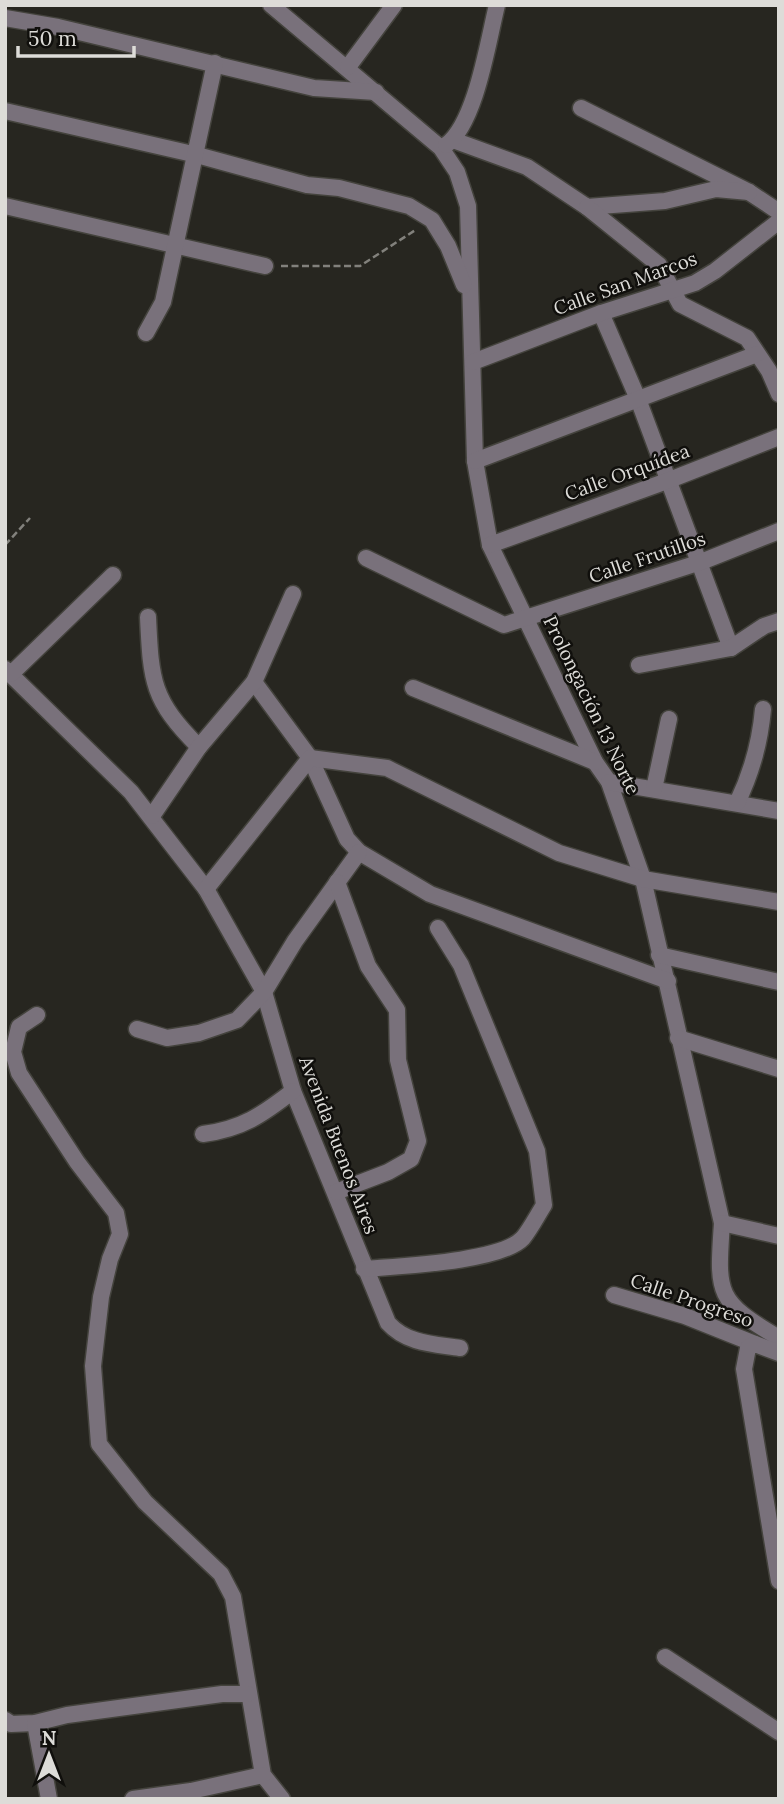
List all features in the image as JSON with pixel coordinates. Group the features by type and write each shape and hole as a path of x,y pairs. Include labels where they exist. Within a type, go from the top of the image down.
{"street":[{"path":"271,5 376,92 447,144 527,167 587,206 659,265 680,304 747,338 779,394"},
{"path":"348,68 394,5"},
{"path":"447,144 475,98 497,5"},
{"path":"5,18 58,27 314,88 376,92"},
{"path":"146,333 163,302 215,63"},
{"path":"581,108 749,192 779,212"},
{"path":"5,111 197,155 307,186 339,187 397,203 432,220 448,246 468,295"},
{"name":"Prolongación 13 Norte","path":"447,144 468,206 468,295 473,362 475,461 490,545 596,762 609,782 643,879 722,1223 718,1275 726,1299 741,1316 779,1338"},
{"path":"587,206 665,201 716,189 749,192"},
{"path":"5,206 173,247 265,266"},
{"name":"Calle San Marcos","path":"473,362 601,313 674,291 715,271 779,221"},
{"path":"601,313 638,399 731,648"},
{"path":"475,461 757,354"},
{"name":"Calle Orquídea","path":"490,545 779,437"},
{"name":"Calle Frutillos","path":"366,558 504,625 701,562 779,531"},
{"path":"8,672 113,575"},
{"path":"152,816 199,747 254,682 293,594"},
{"path":"148,617 151,674 163,707 199,747"},
{"path":"639,665 731,648 764,626 779,621"},
{"name":"Avenida Buenos Aires","path":"8,672 152,816 206,889 264,992 293,1091 388,1322 398,1334 415,1341 460,1348"},
{"path":"254,682 310,758 347,839 359,852 430,894 668,981"},
{"path":"414,688 596,762"},
{"path":"737,803 752,772 760,743 763,709"},
{"path":"654,789 669,719"},
{"path":"310,758 387,768 559,853 643,879 779,902"},
{"path":"206,889 310,758"},
{"path":"609,782 779,811"},
{"path":"136,1030 167,1038 199,1033 237,1020 264,992 359,852"},
{"path":"336,1192 388,1172 411,1159 418,1141 398,1060 397,1010 368,966 337,882"},
{"path":"364,1269 462,1260 505,1249 522,1239 544,1205 537,1151 461,965 438,928"},
{"path":"660,955 779,982"},
{"path":"37,1015 19,1027 13,1052 19,1073 77,1162 116,1213 120,1234 110,1259 101,1297 93,1366 99,1444 145,1502 221,1574 233,1597 263,1775 282,1799"},
{"path":"678,1038 779,1069"},
{"path":"202,1134 223,1131 256,1119 293,1091"},
{"path":"722,1223 779,1236"},
{"name":"Calle Progreso","path":"614,1295 685,1316 779,1353"},
{"path":"755,1344 748,1348 744,1356 744,1369 779,1581"},
{"path":"665,1657 779,1732"},
{"path":"5,1720 11,1724 35,1723 67,1715 222,1694 248,1694"},
{"path":"35,1723 49,1799"},
{"path":"133,1799 192,1795 263,1775"}],"path":[{"path":"265,266 360,266 432,220"},
{"path":"5,545 30,518"}]}
